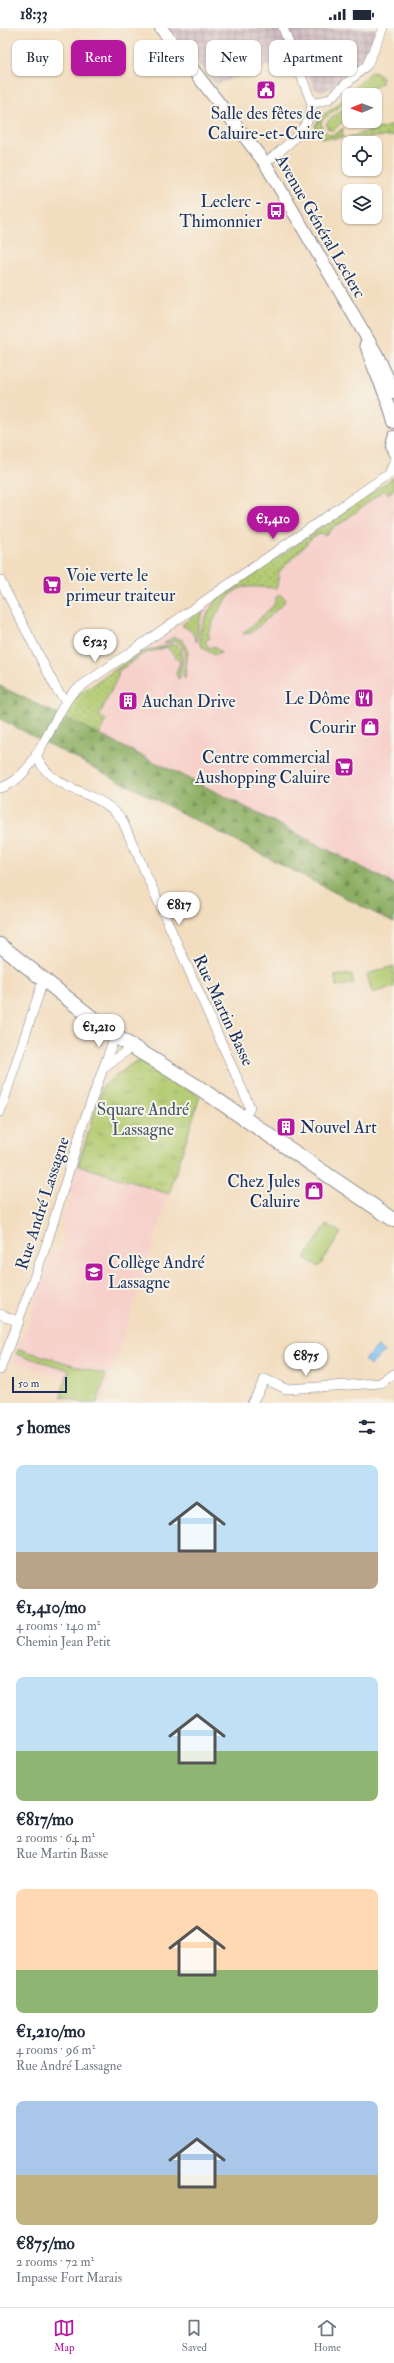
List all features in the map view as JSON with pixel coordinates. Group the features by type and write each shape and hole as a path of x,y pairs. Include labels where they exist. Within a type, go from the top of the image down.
{"main road":[{"name":"Avenue Général Leclerc","path":"161,28 266,163 381,362 394,392"},
{"name":"Avenue Général Leclerc","path":"362,329 372,367 391,410 394,422"},
{"path":"394,437 392,445 394,452"},
{"path":"0,945 115,1036 185,1078 394,1220"}],"street":[{"path":"266,163 303,130 311,114 312,104 283,28"},
{"path":"312,104 329,99 367,65 384,28"},
{"path":"0,788 19,778 36,754 65,700 74,691 391,471 394,460"},
{"path":"0,580 57,690 65,700"},
{"name":"Rue Martin Basse","path":"36,754 42,767 47,773 112,809 122,820 210,1021 250,1106 245,1118"},
{"path":"0,1112 41,987 45,982"},
{"name":"Rue André Lassagne","path":"0,1370 47,1243 99,1076 104,1067 115,1036"},
{"path":"104,1067 132,1047"},
{"path":"0,1314 19,1322"},
{"path":"252,1403 264,1380 267,1378 284,1389 380,1382 394,1374"}],"shaded area":[{"path":"170,28 377,28 372,42 361,61 357,64 357,40 269,40 269,65 261,68 261,40 206,40 206,73 198,63 198,40 180,40"},
{"path":"209,76 240,76 216,85"},
{"path":"310,76 344,76 329,89 322,92 316,90"},
{"path":"394,477 394,884 66,719 76,697"},
{"name":"Collège André Lassagne","path":"78,1165 169,1194 102,1403 75,1403 59,1397 65,1378 12,1362 28,1325 51,1252 61,1251 64,1240 62,1231 63,1213 72,1196 69,1192"}],"green space":[{"path":"375,72 382,77 381,84 372,88 354,88 369,73"},
{"path":"342,100 342,104 321,121 322,130 330,135 336,134 343,128 342,138 321,138 315,126 320,117 335,107"},
{"path":"342,110 342,122 333,130 328,129 326,125 328,121"},
{"path":"394,125 394,136 352,136"},
{"path":"394,477 394,489 388,494 384,490 339,525 338,523 324,536 322,533 313,537 279,572 277,588 246,587 239,589 227,598 214,620 208,634 210,638 205,641 209,648 214,646 221,653 214,655 203,648 200,642 201,629 206,616 216,600"},
{"path":"281,595 285,599 283,604 251,633 243,634 274,605 276,597"},
{"path":"206,605 198,624 197,642 192,632 182,625"},
{"path":"174,637 182,640 188,652 185,679 183,676 185,657 180,644 176,641 164,643"},
{"path":"172,644 177,645 180,649 182,657 179,680 176,674 180,662 167,647 143,654 117,672 119,674 99,716 106,720 99,735 61,718 76,697 139,653"},
{"path":"0,686 224,796 394,884 394,923 0,719"},
{"path":"394,966 394,987 372,993 367,974"},
{"path":"352,974 354,984 336,986 335,976"},
{"name":"Square André Lassagne","path":"138,1059 200,1096 169,1194 78,1165 103,1086"},
{"path":"327,1224 341,1233 319,1267 305,1258"},
{"path":"19,1349 106,1375 97,1403 83,1403 61,1396 69,1370 16,1354"}],"water":[{"path":"378,1346 384,1352 370,1366 364,1360"}],"place":[{"name":"Salle des fêtes de Caluire-et-Cuire","path":"266,90"},
{"name":"Leclerc - Thimonnier","path":"276,211"},
{"name":"Voie verte le primeur traiteur","path":"52,585"},
{"name":"Le Dôme","path":"364,698"},
{"name":"Auchan Drive","path":"128,701"},
{"name":"Courir","path":"370,727"},
{"name":"Centre commercial Aushopping Caluire","path":"344,767"},
{"name":"Nouvel Art","path":"286,1127"},
{"name":"Chez Jules Caluire","path":"314,1191"},
{"name":"Collège André Lassagne","path":"94,1272"}]}
